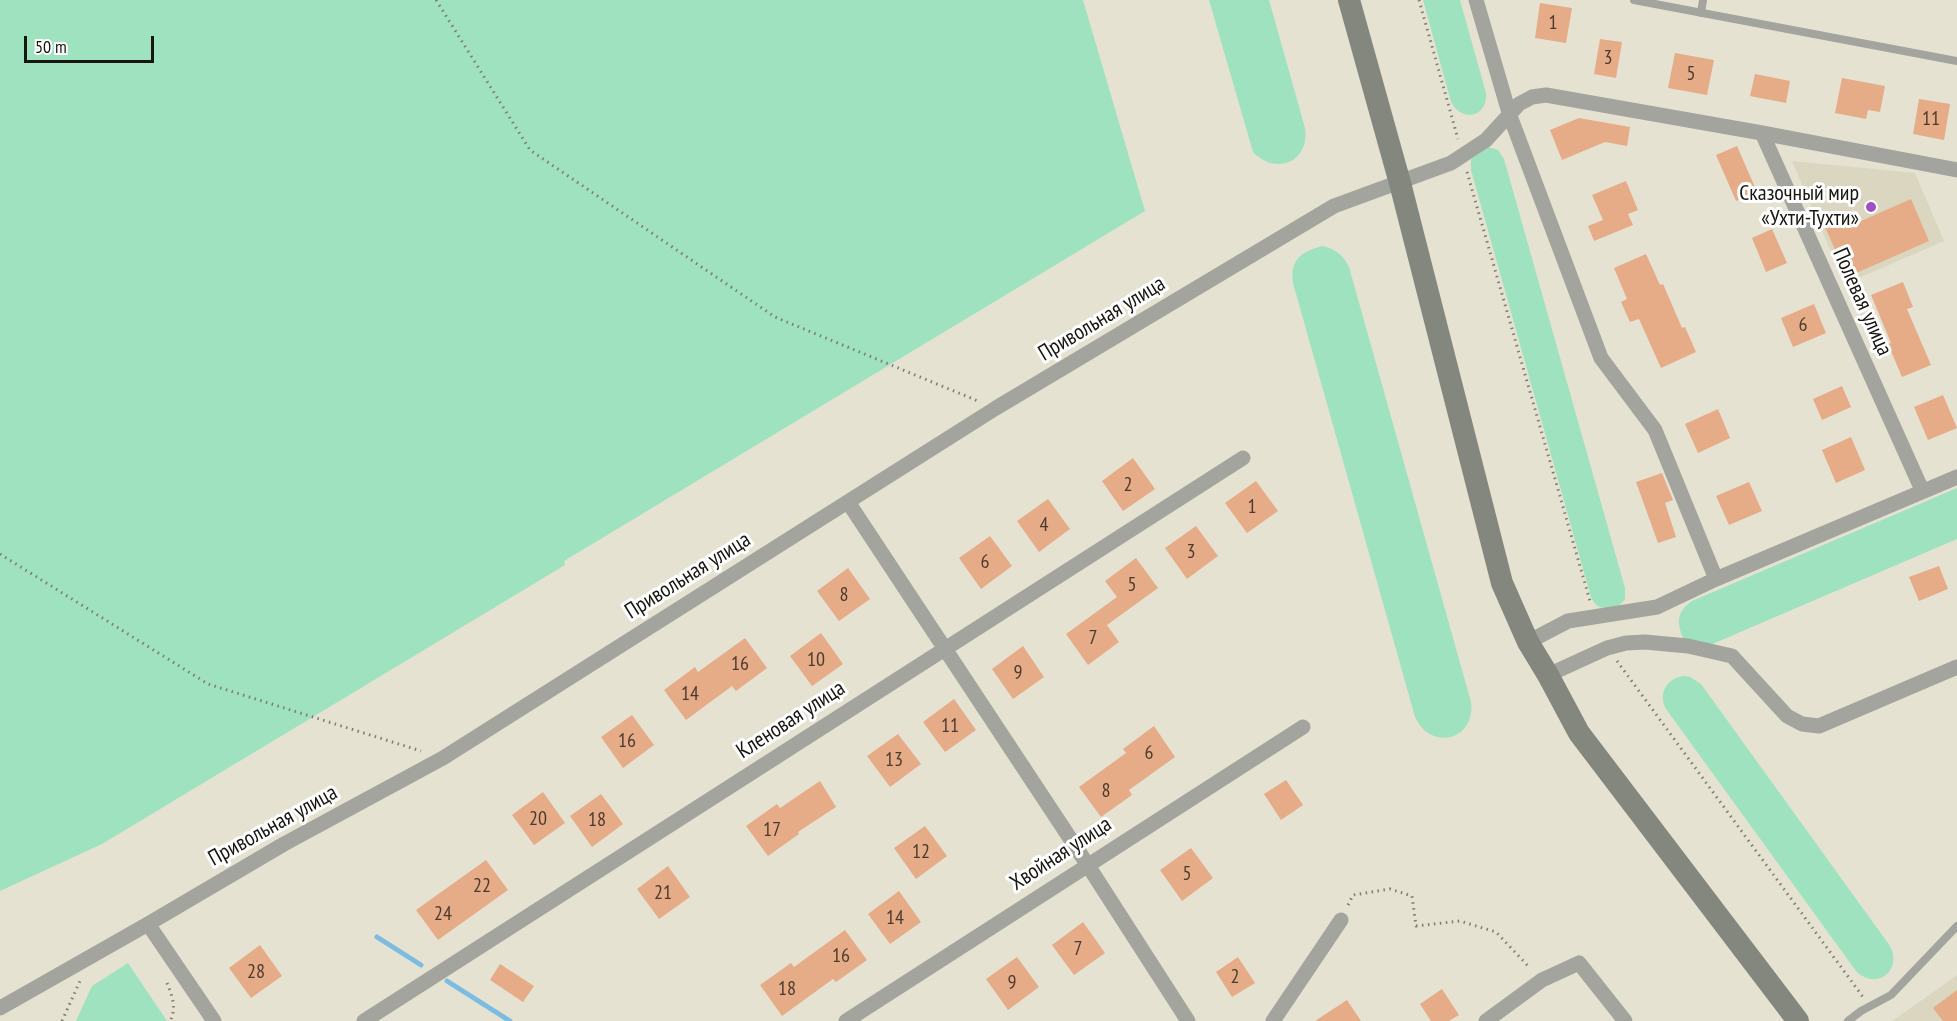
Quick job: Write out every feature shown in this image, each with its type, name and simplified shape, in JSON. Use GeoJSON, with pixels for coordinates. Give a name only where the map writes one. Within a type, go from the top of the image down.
{"type":"FeatureCollection","features":[{"type":"Feature","properties":{"kind":"street"},"geometry":{"type":"LineString","coordinates":[[1349,0],[1400,183],[1502,582],[1528,642],[1579,732],[1798,1021]]}},
{"type":"Feature","properties":{"kind":"street"},"geometry":{"type":"LineString","coordinates":[[1476,0],[1510,116],[1601,358],[1655,430],[1716,579]]}},
{"type":"Feature","properties":{"kind":"street"},"geometry":{"type":"LineString","coordinates":[[1510,116],[1519,104],[1532,97],[1546,95],[1957,170]]}},
{"type":"Feature","properties":{"kind":"street","name":"Привольная улица"},"geometry":{"type":"LineString","coordinates":[[0,1008],[284,844],[443,758],[996,408],[1334,206],[1451,163],[1486,141],[1510,116]]}},
{"type":"Feature","properties":{"kind":"street","name":"Полевая улица"},"geometry":{"type":"LineString","coordinates":[[1762,133],[1922,490]]}},
{"type":"Feature","properties":{"kind":"street","name":"Кленовая улица"},"geometry":{"type":"LineString","coordinates":[[364,1021],[943,648],[1243,458]]}},
{"type":"Feature","properties":{"kind":"street"},"geometry":{"type":"LineString","coordinates":[[1528,642],[1568,621],[1657,606],[1922,490],[1957,477]]}},
{"type":"Feature","properties":{"kind":"street"},"geometry":{"type":"LineString","coordinates":[[848,502],[1188,1021]]}},
{"type":"Feature","properties":{"kind":"street"},"geometry":{"type":"LineString","coordinates":[[1548,675],[1607,648],[1626,643],[1645,642],[1688,646],[1732,656],[1787,716],[1802,724],[1819,726],[1957,667]]}},
{"type":"Feature","properties":{"kind":"street","name":"Хвойная улица"},"geometry":{"type":"LineString","coordinates":[[846,1021],[1303,727]]}},
{"type":"Feature","properties":{"kind":"street"},"geometry":{"type":"LineString","coordinates":[[1273,1021],[1341,920]]}},
{"type":"Feature","properties":{"kind":"street"},"geometry":{"type":"LineString","coordinates":[[148,924],[214,1021]]}},
{"type":"Feature","properties":{"kind":"street"},"geometry":{"type":"LineString","coordinates":[[1486,1021],[1542,980],[1579,963],[1625,1021]]}},
{"type":"Feature","properties":{"kind":"lane"},"geometry":{"type":"LineString","coordinates":[[1634,0],[1957,61]]}},
{"type":"Feature","properties":{"kind":"lane"},"geometry":{"type":"LineString","coordinates":[[1701,13],[1703,0]]}},
{"type":"Feature","properties":{"kind":"lane"},"geometry":{"type":"LineString","coordinates":[[1848,1021],[1869,1006],[1891,995],[1957,926]]}},
{"type":"Feature","properties":{"kind":"path"},"geometry":{"type":"LineString","coordinates":[[436,0],[530,150],[775,317],[996,408]]}},
{"type":"Feature","properties":{"kind":"path"},"geometry":{"type":"LineString","coordinates":[[1419,0],[1594,617]]}},
{"type":"Feature","properties":{"kind":"path"},"geometry":{"type":"LineString","coordinates":[[0,554],[208,684],[443,758]]}},
{"type":"Feature","properties":{"kind":"path"},"geometry":{"type":"LineString","coordinates":[[1607,648],[1869,1006]]}},
{"type":"Feature","properties":{"kind":"path"},"geometry":{"type":"LineString","coordinates":[[1341,920],[1353,895],[1390,889],[1412,896],[1416,926],[1460,921],[1496,932],[1542,980]]}},
{"type":"Feature","properties":{"kind":"path"},"geometry":{"type":"LineString","coordinates":[[62,1021],[92,955]]}},
{"type":"Feature","properties":{"kind":"path"},"geometry":{"type":"LineString","coordinates":[[163,977],[173,1000],[173,1016],[170,1021]]}},
{"type":"Feature","properties":{"kind":"shaded area","name":"Сказочный мир «Ухти-Тухти»"},"geometry":{"type":"Polygon","coordinates":[[[1792,161],[1915,173],[1944,241],[1845,284],[1792,161]]]}},
{"type":"Feature","properties":{"kind":"shaded area"},"geometry":{"type":"Polygon","coordinates":[[[1957,975],[1957,1021],[1892,1021],[1932,993],[1957,975]]]}},
{"type":"Feature","properties":{"kind":"green space"},"geometry":{"type":"Polygon","coordinates":[[[0,0],[1083,0],[1145,211],[564,561],[565,565],[102,844],[0,891],[0,0]]]}},
{"type":"Feature","properties":{"kind":"green space"},"geometry":{"type":"Polygon","coordinates":[[[1209,0],[1269,0],[1305,128],[1302,149],[1290,162],[1272,163],[1253,152],[1209,0]]]}},
{"type":"Feature","properties":{"kind":"green space"},"geometry":{"type":"Polygon","coordinates":[[[1423,0],[1460,0],[1486,93],[1486,101],[1479,112],[1467,115],[1461,113],[1451,102],[1423,0]]]}},
{"type":"Feature","properties":{"kind":"green space"},"geometry":{"type":"Polygon","coordinates":[[[1488,147],[1498,150],[1504,159],[1625,588],[1625,599],[1618,607],[1602,608],[1591,597],[1471,170],[1471,159],[1488,147]]]}},
{"type":"Feature","properties":{"kind":"green space"},"geometry":{"type":"Polygon","coordinates":[[[1322,246],[1338,253],[1349,267],[1471,702],[1471,715],[1467,725],[1460,733],[1451,737],[1441,738],[1431,735],[1422,728],[1415,717],[1293,283],[1293,268],[1298,258],[1322,246]]]}},
{"type":"Feature","properties":{"kind":"green space"},"geometry":{"type":"Polygon","coordinates":[[[1957,488],[1957,539],[1710,645],[1683,638],[1679,618],[1683,609],[1692,601],[1957,488]]]}},
{"type":"Feature","properties":{"kind":"green space"},"geometry":{"type":"Polygon","coordinates":[[[1684,676],[1701,684],[1890,946],[1893,963],[1885,975],[1872,979],[1856,971],[1666,709],[1663,698],[1665,688],[1672,680],[1684,676]]]}},
{"type":"Feature","properties":{"kind":"green space"},"geometry":{"type":"Polygon","coordinates":[[[128,963],[167,1021],[76,1021],[92,986],[128,963]]]}},
{"type":"Feature","properties":{"kind":"building"},"geometry":{"type":"Polygon","coordinates":[[[1540,3],[1572,8],[1566,43],[1535,38],[1540,3]]]}},
{"type":"Feature","properties":{"kind":"building"},"geometry":{"type":"Polygon","coordinates":[[[1600,39],[1622,42],[1616,78],[1594,74],[1600,39]]]}},
{"type":"Feature","properties":{"kind":"building"},"geometry":{"type":"Polygon","coordinates":[[[1675,53],[1714,60],[1707,95],[1668,88],[1675,53]]]}},
{"type":"Feature","properties":{"kind":"building"},"geometry":{"type":"Polygon","coordinates":[[[1755,74],[1790,81],[1786,103],[1750,96],[1755,74]]]}},
{"type":"Feature","properties":{"kind":"building"},"geometry":{"type":"Polygon","coordinates":[[[1842,78],[1885,86],[1880,112],[1868,110],[1866,119],[1835,113],[1842,78]]]}},
{"type":"Feature","properties":{"kind":"building"},"geometry":{"type":"Polygon","coordinates":[[[1919,99],[1950,104],[1944,140],[1913,134],[1919,99]]]}},
{"type":"Feature","properties":{"kind":"building"},"geometry":{"type":"Polygon","coordinates":[[[1579,118],[1630,127],[1627,146],[1605,142],[1562,160],[1550,130],[1579,118]]]}},
{"type":"Feature","properties":{"kind":"building"},"geometry":{"type":"Polygon","coordinates":[[[1737,146],[1757,192],[1736,201],[1716,155],[1737,146]]]}},
{"type":"Feature","properties":{"kind":"building"},"geometry":{"type":"Polygon","coordinates":[[[1626,181],[1638,210],[1628,214],[1633,225],[1594,241],[1588,226],[1603,220],[1592,195],[1626,181]]]}},
{"type":"Feature","properties":{"kind":"building"},"geometry":{"type":"Polygon","coordinates":[[[1911,199],[1929,241],[1847,277],[1822,220],[1837,214],[1843,229],[1911,199]]]}},
{"type":"Feature","properties":{"kind":"building"},"geometry":{"type":"Polygon","coordinates":[[[1772,229],[1787,263],[1766,272],[1752,238],[1772,229]]]}},
{"type":"Feature","properties":{"kind":"building"},"geometry":{"type":"Polygon","coordinates":[[[1646,254],[1696,352],[1661,368],[1639,319],[1630,322],[1621,302],[1627,299],[1614,268],[1646,254]]]}},
{"type":"Feature","properties":{"kind":"building"},"geometry":{"type":"Polygon","coordinates":[[[1903,282],[1913,307],[1907,309],[1931,365],[1902,377],[1871,295],[1903,282]]]}},
{"type":"Feature","properties":{"kind":"building"},"geometry":{"type":"Polygon","coordinates":[[[1814,304],[1826,333],[1793,347],[1781,318],[1814,304]]]}},
{"type":"Feature","properties":{"kind":"building"},"geometry":{"type":"Polygon","coordinates":[[[1842,386],[1851,407],[1822,420],[1813,399],[1842,386]]]}},
{"type":"Feature","properties":{"kind":"building"},"geometry":{"type":"Polygon","coordinates":[[[1943,395],[1957,428],[1928,440],[1914,407],[1943,395]]]}},
{"type":"Feature","properties":{"kind":"building"},"geometry":{"type":"Polygon","coordinates":[[[1718,409],[1730,438],[1698,453],[1685,424],[1718,409]]]}},
{"type":"Feature","properties":{"kind":"building"},"geometry":{"type":"Polygon","coordinates":[[[1851,437],[1865,470],[1836,483],[1822,450],[1851,437]]]}},
{"type":"Feature","properties":{"kind":"building"},"geometry":{"type":"Polygon","coordinates":[[[1133,458],[1155,489],[1123,511],[1102,481],[1133,458]]]}},
{"type":"Feature","properties":{"kind":"building"},"geometry":{"type":"Polygon","coordinates":[[[1662,473],[1673,500],[1665,503],[1676,537],[1658,543],[1636,482],[1662,473]]]}},
{"type":"Feature","properties":{"kind":"building"},"geometry":{"type":"Polygon","coordinates":[[[1256,481],[1278,511],[1247,533],[1225,503],[1256,481]]]}},
{"type":"Feature","properties":{"kind":"building"},"geometry":{"type":"Polygon","coordinates":[[[1749,482],[1762,511],[1729,525],[1716,496],[1749,482]]]}},
{"type":"Feature","properties":{"kind":"building"},"geometry":{"type":"Polygon","coordinates":[[[1048,499],[1070,529],[1039,552],[1017,521],[1048,499]]]}},
{"type":"Feature","properties":{"kind":"building"},"geometry":{"type":"Polygon","coordinates":[[[1196,526],[1218,556],[1187,579],[1165,548],[1196,526]]]}},
{"type":"Feature","properties":{"kind":"building"},"geometry":{"type":"Polygon","coordinates":[[[990,536],[1012,566],[981,589],[959,558],[990,536]]]}},
{"type":"Feature","properties":{"kind":"building"},"geometry":{"type":"Polygon","coordinates":[[[1136,558],[1158,588],[1107,625],[1119,642],[1088,665],[1066,634],[1117,597],[1105,581],[1136,558]]]}},
{"type":"Feature","properties":{"kind":"building"},"geometry":{"type":"Polygon","coordinates":[[[1939,566],[1948,589],[1919,601],[1909,577],[1939,566]]]}},
{"type":"Feature","properties":{"kind":"building"},"geometry":{"type":"Polygon","coordinates":[[[848,568],[870,599],[839,621],[817,591],[848,568]]]}},
{"type":"Feature","properties":{"kind":"building"},"geometry":{"type":"Polygon","coordinates":[[[821,633],[843,664],[812,686],[790,656],[821,633]]]}},
{"type":"Feature","properties":{"kind":"building"},"geometry":{"type":"Polygon","coordinates":[[[745,638],[767,668],[736,691],[732,686],[686,720],[664,690],[695,667],[698,672],[745,638]]]}},
{"type":"Feature","properties":{"kind":"building"},"geometry":{"type":"Polygon","coordinates":[[[1023,646],[1044,677],[1013,699],[992,669],[1023,646]]]}},
{"type":"Feature","properties":{"kind":"building"},"geometry":{"type":"Polygon","coordinates":[[[954,699],[976,730],[945,752],[923,722],[954,699]]]}},
{"type":"Feature","properties":{"kind":"building"},"geometry":{"type":"Polygon","coordinates":[[[632,715],[654,745],[623,768],[601,737],[632,715]]]}},
{"type":"Feature","properties":{"kind":"building"},"geometry":{"type":"Polygon","coordinates":[[[1154,726],[1175,757],[1129,790],[1132,795],[1101,817],[1079,787],[1126,753],[1123,749],[1154,726]]]}},
{"type":"Feature","properties":{"kind":"building"},"geometry":{"type":"Polygon","coordinates":[[[898,734],[921,764],[890,787],[867,756],[898,734]]]}},
{"type":"Feature","properties":{"kind":"building"},"geometry":{"type":"Polygon","coordinates":[[[1286,780],[1303,805],[1281,820],[1264,794],[1286,780]]]}},
{"type":"Feature","properties":{"kind":"building"},"geometry":{"type":"Polygon","coordinates":[[[820,781],[836,807],[798,832],[799,834],[768,856],[746,826],[777,804],[780,808],[820,781]]]}},
{"type":"Feature","properties":{"kind":"building"},"geometry":{"type":"Polygon","coordinates":[[[543,792],[565,823],[534,845],[512,815],[543,792]]]}},
{"type":"Feature","properties":{"kind":"building"},"geometry":{"type":"Polygon","coordinates":[[[601,794],[623,824],[592,847],[570,816],[601,794]]]}},
{"type":"Feature","properties":{"kind":"building"},"geometry":{"type":"Polygon","coordinates":[[[925,826],[947,856],[916,879],[894,848],[925,826]]]}},
{"type":"Feature","properties":{"kind":"building"},"geometry":{"type":"Polygon","coordinates":[[[1191,848],[1213,878],[1182,901],[1160,870],[1191,848]]]}},
{"type":"Feature","properties":{"kind":"building"},"geometry":{"type":"Polygon","coordinates":[[[486,860],[508,890],[438,940],[416,910],[486,860]]]}},
{"type":"Feature","properties":{"kind":"building"},"geometry":{"type":"Polygon","coordinates":[[[668,866],[690,897],[659,919],[637,889],[668,866]]]}},
{"type":"Feature","properties":{"kind":"building"},"geometry":{"type":"Polygon","coordinates":[[[899,891],[921,922],[890,944],[868,914],[899,891]]]}},
{"type":"Feature","properties":{"kind":"building"},"geometry":{"type":"Polygon","coordinates":[[[1083,922],[1105,953],[1074,975],[1052,945],[1083,922]]]}},
{"type":"Feature","properties":{"kind":"building"},"geometry":{"type":"Polygon","coordinates":[[[845,930],[867,960],[836,982],[833,979],[782,1016],[760,985],[791,963],[794,967],[845,930]]]}},
{"type":"Feature","properties":{"kind":"building"},"geometry":{"type":"Polygon","coordinates":[[[260,945],[282,976],[251,998],[229,968],[260,945]]]}},
{"type":"Feature","properties":{"kind":"building"},"geometry":{"type":"Polygon","coordinates":[[[1017,957],[1039,987],[1008,1010],[986,979],[1017,957]]]}},
{"type":"Feature","properties":{"kind":"building"},"geometry":{"type":"Polygon","coordinates":[[[1238,957],[1255,983],[1232,997],[1216,972],[1238,957]]]}},
{"type":"Feature","properties":{"kind":"building"},"geometry":{"type":"Polygon","coordinates":[[[500,964],[534,986],[523,1002],[490,980],[500,964]]]}},
{"type":"Feature","properties":{"kind":"building"},"geometry":{"type":"Polygon","coordinates":[[[1442,989],[1459,1015],[1449,1021],[1431,1021],[1420,1004],[1442,989]]]}},
{"type":"Feature","properties":{"kind":"building"},"geometry":{"type":"Polygon","coordinates":[[[1957,990],[1957,1021],[1943,1021],[1933,1008],[1957,990]]]}},
{"type":"Feature","properties":{"kind":"building"},"geometry":{"type":"Polygon","coordinates":[[[1347,1000],[1361,1021],[1315,1021],[1347,1000]]]}},
{"type":"Feature","properties":{"kind":"waterway"},"geometry":{"type":"LineString","coordinates":[[377,937],[421,965]]}},
{"type":"Feature","properties":{"kind":"waterway"},"geometry":{"type":"LineString","coordinates":[[447,981],[510,1021]]}},
{"type":"Feature","properties":{"kind":"place","name":"Сказочный мир «Ухти-Тухти»"},"geometry":{"type":"Point","coordinates":[1871,207]}}]}
